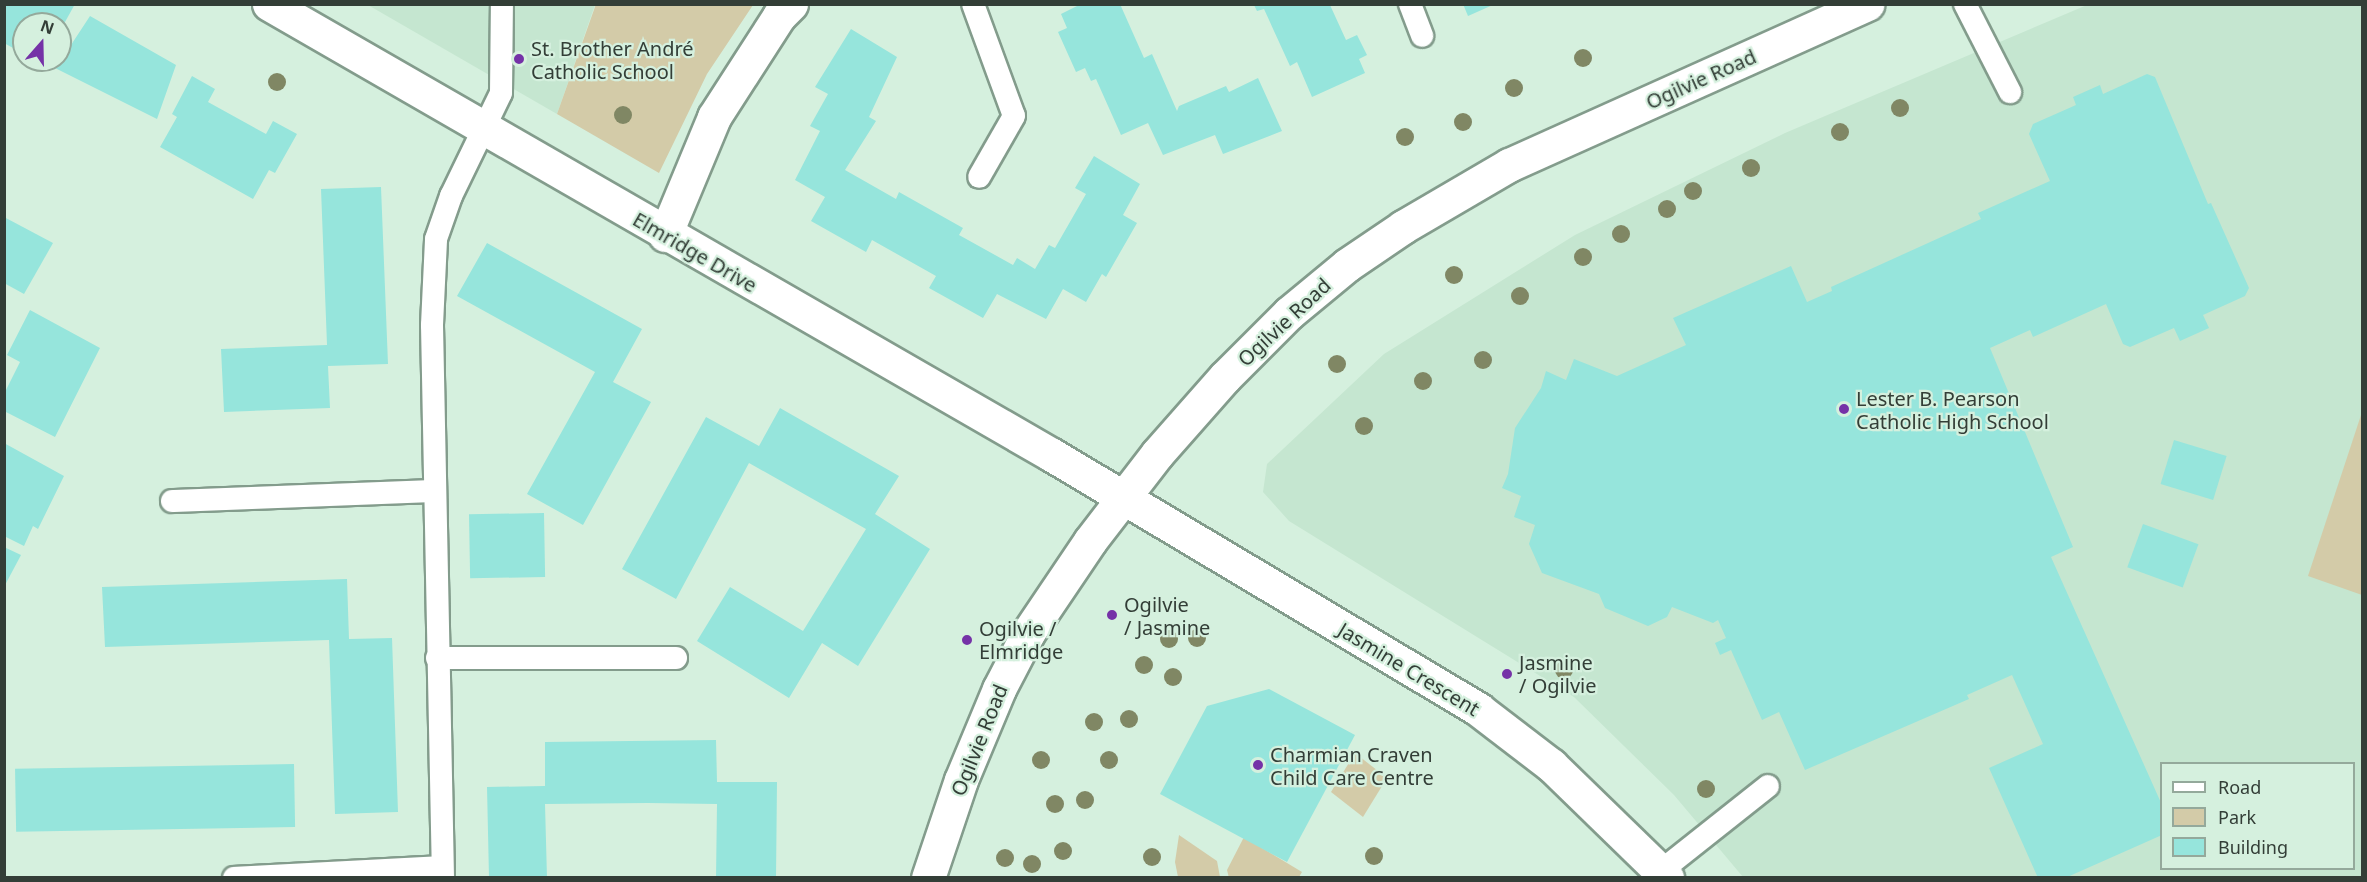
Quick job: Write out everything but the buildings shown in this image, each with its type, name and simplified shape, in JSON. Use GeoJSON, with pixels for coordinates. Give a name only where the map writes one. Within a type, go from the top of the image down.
{"type":"FeatureCollection","features":[{"type":"Feature","properties":{"kind":"street","name":"Elmridge Drive"},"geometry":{"type":"LineString","coordinates":[[269,4],[664,235],[1123,498]]}},
{"type":"Feature","properties":{"kind":"street"},"geometry":{"type":"LineString","coordinates":[[664,235],[714,117],[779,16],[791,4]]}},
{"type":"Feature","properties":{"kind":"street","name":"Ogilvie Road"},"geometry":{"type":"LineString","coordinates":[[928,878],[961,780],[999,689],[1028,633],[1123,498],[1225,377],[1289,313],[1347,265],[1403,227],[1509,165],[1868,4]]}},
{"type":"Feature","properties":{"kind":"street","name":"Jasmine Crescent"},"geometry":{"type":"LineString","coordinates":[[1123,498],[1479,710],[1551,765],[1664,874]]}},
{"type":"Feature","properties":{"kind":"lane"},"geometry":{"type":"LineString","coordinates":[[234,878],[443,872],[432,325],[436,239],[451,196],[486,129],[501,93],[502,4]]}},
{"type":"Feature","properties":{"kind":"lane"},"geometry":{"type":"LineString","coordinates":[[973,4],[1014,116],[979,177]]}},
{"type":"Feature","properties":{"kind":"lane"},"geometry":{"type":"LineString","coordinates":[[1410,4],[1422,36]]}},
{"type":"Feature","properties":{"kind":"lane"},"geometry":{"type":"LineString","coordinates":[[1965,4],[2010,92]]}},
{"type":"Feature","properties":{"kind":"lane"},"geometry":{"type":"LineString","coordinates":[[172,501],[435,491]]}},
{"type":"Feature","properties":{"kind":"lane"},"geometry":{"type":"LineString","coordinates":[[437,658],[676,658]]}},
{"type":"Feature","properties":{"kind":"lane"},"geometry":{"type":"LineString","coordinates":[[1664,874],[1768,786]]}},
{"type":"Feature","properties":{"kind":"shaded area","name":"St. Brother André Catholic School"},"geometry":{"type":"Polygon","coordinates":[[[368,5],[595,5],[557,114],[368,5]]]}},
{"type":"Feature","properties":{"kind":"shaded area","name":"Lester B. Pearson Catholic High School"},"geometry":{"type":"Polygon","coordinates":[[[2087,5],[2362,5],[2362,877],[1743,877],[1674,795],[1574,697],[1289,521],[1263,492],[1267,464],[1384,354],[1575,235],[1785,133],[2087,5]]]}},
{"type":"Feature","properties":{"kind":"green space"},"geometry":{"type":"Polygon","coordinates":[[[596,4],[753,5],[707,74],[659,173],[557,114],[596,4]]]}},
{"type":"Feature","properties":{"kind":"green space"},"geometry":{"type":"Polygon","coordinates":[[[2362,412],[2362,595],[2308,576],[2362,412]]]}},
{"type":"Feature","properties":{"kind":"green space"},"geometry":{"type":"Polygon","coordinates":[[[1355,753],[1387,778],[1363,817],[1331,792],[1355,753]]]}},
{"type":"Feature","properties":{"kind":"green space"},"geometry":{"type":"Polygon","coordinates":[[[1179,835],[1217,861],[1220,877],[1178,877],[1175,862],[1179,835]]]}},
{"type":"Feature","properties":{"kind":"green space"},"geometry":{"type":"Polygon","coordinates":[[[1244,837],[1302,872],[1299,877],[1229,878],[1227,870],[1244,837]]]}},
{"type":"Feature","properties":{"kind":"place","name":"St. Brother André Catholic School"},"geometry":{"type":"Point","coordinates":[519,59]}},
{"type":"Feature","properties":{"kind":"place","name":"Lester B. Pearson Catholic High School"},"geometry":{"type":"Point","coordinates":[1844,409]}},
{"type":"Feature","properties":{"kind":"place","name":"Ogilvie / Jasmine"},"geometry":{"type":"Point","coordinates":[1112,615]}},
{"type":"Feature","properties":{"kind":"place","name":"Ogilvie / Elmridge"},"geometry":{"type":"Point","coordinates":[967,640]}},
{"type":"Feature","properties":{"kind":"place","name":"Jasmine / Ogilvie"},"geometry":{"type":"Point","coordinates":[1507,674]}},
{"type":"Feature","properties":{"kind":"place","name":"Charmian Craven Child Care Centre"},"geometry":{"type":"Point","coordinates":[1258,765]}}]}
